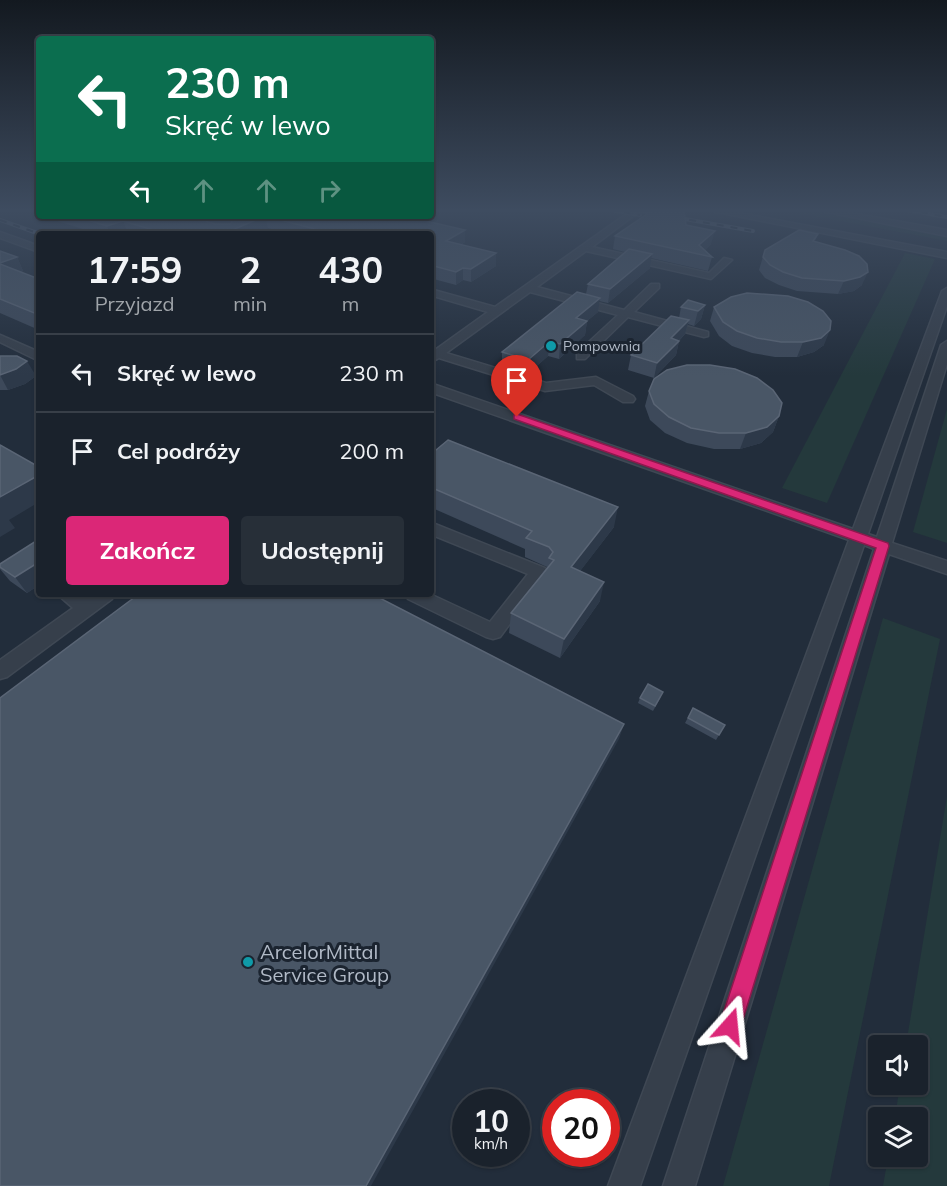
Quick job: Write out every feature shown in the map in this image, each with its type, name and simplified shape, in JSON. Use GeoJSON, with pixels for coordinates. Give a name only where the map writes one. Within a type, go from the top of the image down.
{"type":"FeatureCollection","features":[{"type":"Feature","properties":{"kind":"lane"},"geometry":{"type":"LineString","coordinates":[[434,354],[560,265]]}},
{"type":"Feature","properties":{"kind":"lane"},"geometry":{"type":"LineString","coordinates":[[663,265],[711,276],[722,265]]}},
{"type":"Feature","properties":{"kind":"lane"},"geometry":{"type":"LineString","coordinates":[[580,356],[656,286]]}},
{"type":"Feature","properties":{"kind":"lane"},"geometry":{"type":"LineString","coordinates":[[529,288],[704,334]]}},
{"type":"Feature","properties":{"kind":"lane"},"geometry":{"type":"LineString","coordinates":[[624,1186],[947,291]]}},
{"type":"Feature","properties":{"kind":"lane"},"geometry":{"type":"LineString","coordinates":[[434,293],[497,311]]}},
{"type":"Feature","properties":{"kind":"lane"},"geometry":{"type":"LineString","coordinates":[[0,339],[36,356]]}},
{"type":"Feature","properties":{"kind":"lane"},"geometry":{"type":"LineString","coordinates":[[679,1186],[947,345]]}},
{"type":"Feature","properties":{"kind":"lane"},"geometry":{"type":"LineString","coordinates":[[434,355],[545,387],[596,381],[628,399]]}},
{"type":"Feature","properties":{"kind":"lane"},"geometry":{"type":"LineString","coordinates":[[434,388],[947,568]]}},
{"type":"Feature","properties":{"kind":"lane"},"geometry":{"type":"LineString","coordinates":[[420,597],[493,632],[539,572],[434,529]]}},
{"type":"Feature","properties":{"kind":"lane"},"geometry":{"type":"LineString","coordinates":[[70,597],[86,608]]}},
{"type":"Feature","properties":{"kind":"lane"},"geometry":{"type":"LineString","coordinates":[[0,671],[102,597]]}},
{"type":"Feature","properties":{"kind":"green space"},"geometry":{"type":"Polygon","coordinates":[[[899,265],[932,265],[827,503],[782,488],[899,265]]]}},
{"type":"Feature","properties":{"kind":"green space"},"geometry":{"type":"Polygon","coordinates":[[[947,409],[947,543],[913,532],[947,409]]]}},
{"type":"Feature","properties":{"kind":"green space"},"geometry":{"type":"Polygon","coordinates":[[[883,618],[940,639],[829,1186],[723,1186],[883,618]]]}},
{"type":"Feature","properties":{"kind":"green space"},"geometry":{"type":"Polygon","coordinates":[[[947,796],[947,1186],[883,1186],[886,1167],[928,1167],[928,1107],[897,1107],[898,1095],[928,1095],[928,1035],[908,1035],[947,796]]]}},
{"type":"Feature","properties":{"kind":"building"},"geometry":{"type":"Polygon","coordinates":[[[0,265],[36,278],[36,314],[0,299],[0,265]]]}},
{"type":"Feature","properties":{"kind":"building"},"geometry":{"type":"Polygon","coordinates":[[[434,265],[477,265],[456,272],[434,266],[434,265]]]}},
{"type":"Feature","properties":{"kind":"building"},"geometry":{"type":"Polygon","coordinates":[[[610,265],[638,265],[610,289],[588,284],[610,265]]]}},
{"type":"Feature","properties":{"kind":"building"},"geometry":{"type":"Polygon","coordinates":[[[771,265],[867,265],[868,272],[860,277],[844,281],[802,278],[771,265]]]}},
{"type":"Feature","properties":{"kind":"building"},"geometry":{"type":"Polygon","coordinates":[[[577,292],[600,298],[576,318],[587,321],[560,344],[550,341],[528,360],[502,352],[577,292]]]}},
{"type":"Feature","properties":{"kind":"building"},"geometry":{"type":"Polygon","coordinates":[[[747,293],[788,296],[808,302],[823,311],[831,321],[830,330],[821,338],[803,342],[781,342],[757,338],[737,331],[723,322],[714,307],[731,297],[747,293]]]}},
{"type":"Feature","properties":{"kind":"building"},"geometry":{"type":"Polygon","coordinates":[[[688,300],[705,305],[698,311],[681,307],[688,300]]]}},
{"type":"Feature","properties":{"kind":"building"},"geometry":{"type":"Polygon","coordinates":[[[671,316],[689,320],[671,338],[679,341],[657,363],[631,355],[671,316]]]}},
{"type":"Feature","properties":{"kind":"building"},"geometry":{"type":"Polygon","coordinates":[[[0,356],[17,356],[27,361],[16,369],[0,375],[0,356]]]}},
{"type":"Feature","properties":{"kind":"building"},"geometry":{"type":"Polygon","coordinates":[[[687,365],[710,365],[735,369],[757,378],[773,390],[782,403],[779,416],[767,427],[746,433],[719,433],[691,428],[669,417],[654,404],[649,391],[654,379],[667,370],[687,365]]]}},
{"type":"Feature","properties":{"kind":"building"},"geometry":{"type":"Polygon","coordinates":[[[448,440],[618,507],[571,567],[604,582],[564,639],[511,613],[554,560],[549,558],[553,552],[549,547],[526,538],[532,531],[434,489],[434,452],[448,440]]]}},
{"type":"Feature","properties":{"kind":"building"},"geometry":{"type":"Polygon","coordinates":[[[0,445],[36,465],[36,477],[0,497],[0,445]]]}},
{"type":"Feature","properties":{"kind":"building"},"geometry":{"type":"Polygon","coordinates":[[[36,541],[36,564],[15,577],[0,567],[0,564],[36,541]]]}},
{"type":"Feature","properties":{"kind":"building","name":"ArcelorMittal Service Group"},"geometry":{"type":"Polygon","coordinates":[[[135,597],[378,597],[624,724],[366,1186],[0,1186],[0,698],[135,597]]]}},
{"type":"Feature","properties":{"kind":"building"},"geometry":{"type":"Polygon","coordinates":[[[648,684],[663,692],[655,706],[640,698],[648,684]]]}},
{"type":"Feature","properties":{"kind":"building"},"geometry":{"type":"Polygon","coordinates":[[[693,708],[725,725],[719,735],[688,718],[693,708]]]}},
{"type":"Feature","properties":{"kind":"place","name":"Pompownia"},"geometry":{"type":"Point","coordinates":[551,346]}},
{"type":"Feature","properties":{"kind":"place","name":"ArcelorMittal Service Group"},"geometry":{"type":"Point","coordinates":[248,962]}},
{"type":"Feature","properties":{"kind":"route"},"geometry":{"type":"LineString","coordinates":[[517,417],[883,546],[730,1026]]}}]}
